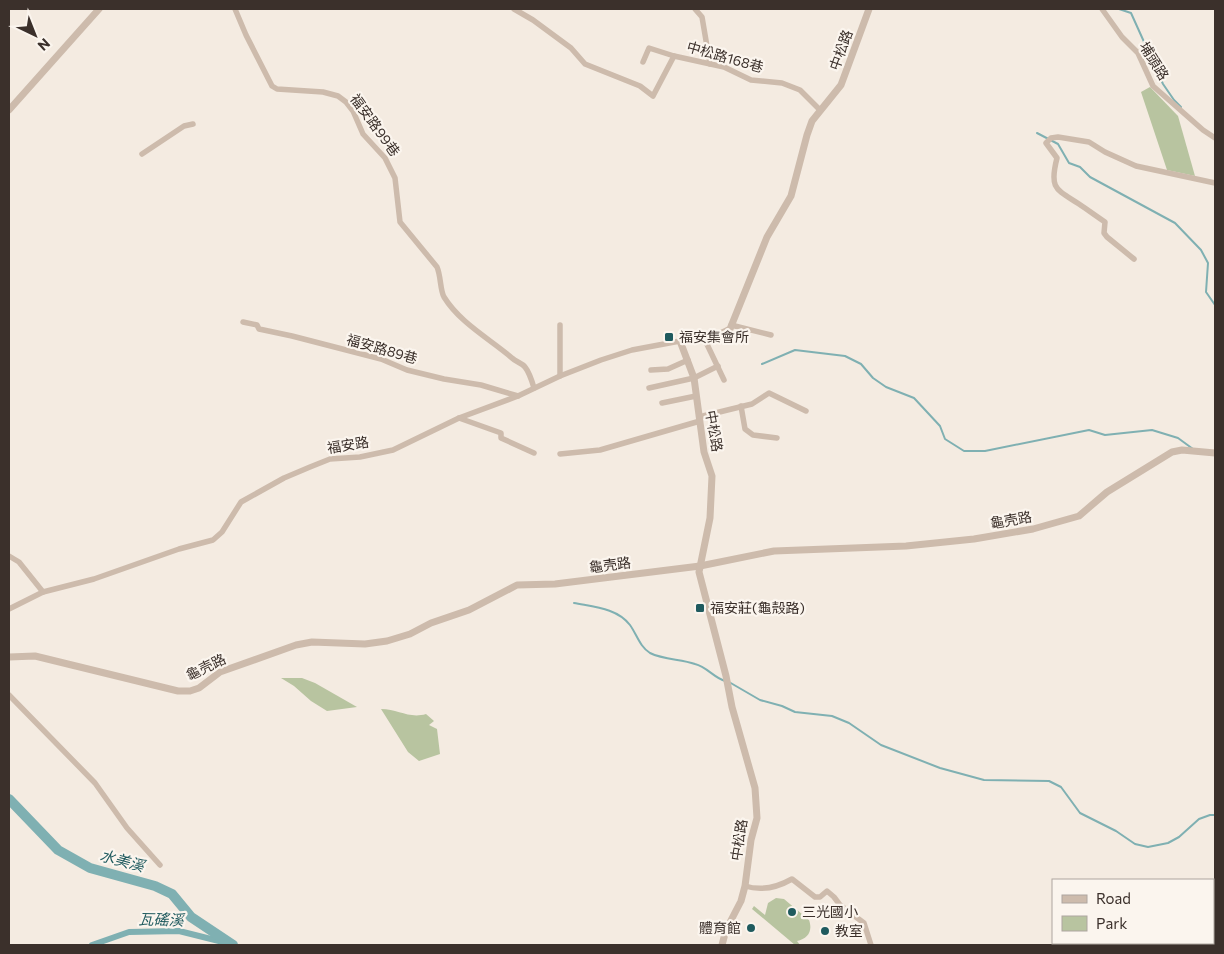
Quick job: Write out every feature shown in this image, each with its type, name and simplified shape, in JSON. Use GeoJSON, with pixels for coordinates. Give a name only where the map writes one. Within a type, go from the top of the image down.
{"type":"FeatureCollection","features":[{"type":"Feature","properties":{"kind":"street"},"geometry":{"type":"LineString","coordinates":[[9,110],[99,9]]}},
{"type":"Feature","properties":{"kind":"street","name":"福安路99巷"},"geometry":{"type":"LineString","coordinates":[[235,9],[272,86],[277,90],[323,92],[338,96],[346,102],[353,111],[363,134],[386,158],[395,178],[400,222],[437,267],[441,276],[443,295],[454,310],[477,331],[501,348],[514,361],[524,366],[534,388]]}},
{"type":"Feature","properties":{"kind":"street","name":"中松路168巷"},"geometry":{"type":"LineString","coordinates":[[514,9],[533,20],[571,48],[585,64],[640,86],[653,96],[674,56],[724,67],[751,80],[782,83],[800,90],[820,110]]}},
{"type":"Feature","properties":{"kind":"street"},"geometry":{"type":"LineString","coordinates":[[695,9],[702,17],[710,64]]}},
{"type":"Feature","properties":{"kind":"street","name":"中松路"},"geometry":{"type":"LineString","coordinates":[[731,325],[766,237],[790,196],[812,121],[841,85],[869,9]]}},
{"type":"Feature","properties":{"kind":"street","name":"埔頭路"},"geometry":{"type":"LineString","coordinates":[[1102,9],[1122,37],[1138,53],[1153,86],[1178,110],[1215,139]]}},
{"type":"Feature","properties":{"kind":"street"},"geometry":{"type":"LineString","coordinates":[[642,62],[649,48],[674,56]]}},
{"type":"Feature","properties":{"kind":"street"},"geometry":{"type":"LineString","coordinates":[[142,154],[184,126],[194,124]]}},
{"type":"Feature","properties":{"kind":"street"},"geometry":{"type":"LineString","coordinates":[[1134,258],[1107,237],[1104,233],[1105,222],[1059,192],[1054,177],[1057,158],[1046,143],[1051,138],[1088,142],[1136,166],[1215,183]]}},
{"type":"Feature","properties":{"kind":"street","name":"福安路89巷"},"geometry":{"type":"LineString","coordinates":[[243,322],[257,325],[259,329],[381,359],[407,370],[444,380],[481,385],[518,396]]}},
{"type":"Feature","properties":{"kind":"street"},"geometry":{"type":"LineString","coordinates":[[560,325],[560,376]]}},
{"type":"Feature","properties":{"kind":"street"},"geometry":{"type":"LineString","coordinates":[[680,341],[704,338],[725,332],[730,329],[731,325],[771,335]]}},
{"type":"Feature","properties":{"kind":"street"},"geometry":{"type":"LineString","coordinates":[[704,338],[724,380]]}},
{"type":"Feature","properties":{"kind":"street","name":"福安路"},"geometry":{"type":"LineString","coordinates":[[9,609],[43,592],[102,577],[179,549],[213,540],[222,532],[241,502],[284,478],[330,459],[360,457],[393,450],[459,418],[518,396],[560,376],[632,350],[680,341]]}},
{"type":"Feature","properties":{"kind":"street","name":"中松路"},"geometry":{"type":"LineString","coordinates":[[680,341],[694,378],[704,452],[712,476],[710,518],[699,572],[726,676],[732,707],[755,788],[756,818],[745,886],[741,901],[726,930],[722,945]]}},
{"type":"Feature","properties":{"kind":"street"},"geometry":{"type":"LineString","coordinates":[[651,370],[668,369],[688,360]]}},
{"type":"Feature","properties":{"kind":"street"},"geometry":{"type":"LineString","coordinates":[[649,388],[694,378],[718,366]]}},
{"type":"Feature","properties":{"kind":"street"},"geometry":{"type":"LineString","coordinates":[[560,454],[600,450],[752,404],[769,393],[806,411]]}},
{"type":"Feature","properties":{"kind":"street"},"geometry":{"type":"LineString","coordinates":[[662,403],[696,396]]}},
{"type":"Feature","properties":{"kind":"street"},"geometry":{"type":"LineString","coordinates":[[741,406],[745,429],[753,435],[777,438]]}},
{"type":"Feature","properties":{"kind":"street"},"geometry":{"type":"LineString","coordinates":[[459,418],[500,434],[502,438],[534,454]]}},
{"type":"Feature","properties":{"kind":"street","name":"龜壳路"},"geometry":{"type":"LineString","coordinates":[[9,658],[35,656],[178,691],[190,691],[199,688],[220,672],[296,646],[312,642],[365,644],[387,641],[410,634],[431,623],[469,610],[517,585],[555,584],[700,566],[774,552],[906,546],[974,539],[1033,529],[1080,516],[1107,492],[1172,452],[1182,450],[1215,453]]}},
{"type":"Feature","properties":{"kind":"street"},"geometry":{"type":"LineString","coordinates":[[9,556],[19,562],[43,592]]}},
{"type":"Feature","properties":{"kind":"street"},"geometry":{"type":"LineString","coordinates":[[9,695],[95,784],[128,828],[160,865]]}},
{"type":"Feature","properties":{"kind":"street"},"geometry":{"type":"LineString","coordinates":[[745,886],[751,888],[771,888],[792,879],[816,897],[820,897],[827,892],[840,905],[864,923],[870,945]]}},
{"type":"Feature","properties":{"kind":"green space"},"geometry":{"type":"Polygon","coordinates":[[[1150,87],[1178,116],[1195,176],[1167,170],[1141,92],[1150,87]]]}},
{"type":"Feature","properties":{"kind":"green space"},"geometry":{"type":"Polygon","coordinates":[[[281,678],[302,678],[315,683],[357,707],[327,711],[281,678]]]}},
{"type":"Feature","properties":{"kind":"green space"},"geometry":{"type":"Polygon","coordinates":[[[381,709],[393,710],[409,715],[426,714],[434,721],[429,725],[437,729],[440,754],[419,761],[408,752],[381,709]]]}},
{"type":"Feature","properties":{"kind":"green space"},"geometry":{"type":"Polygon","coordinates":[[[776,898],[784,899],[809,920],[809,934],[797,941],[800,945],[795,945],[752,909],[754,906],[765,915],[768,903],[776,898]]]}},
{"type":"Feature","properties":{"kind":"waterway"},"geometry":{"type":"LineString","coordinates":[[1119,9],[1131,13],[1163,84],[1181,107]]}},
{"type":"Feature","properties":{"kind":"waterway"},"geometry":{"type":"LineString","coordinates":[[1037,133],[1058,144],[1069,163],[1080,167],[1090,177],[1175,223],[1201,250],[1208,263],[1206,292],[1215,305]]}},
{"type":"Feature","properties":{"kind":"waterway"},"geometry":{"type":"LineString","coordinates":[[762,364],[795,350],[845,356],[861,364],[873,378],[886,387],[914,398],[940,426],[945,439],[964,451],[985,451],[1089,430],[1105,435],[1152,430],[1178,438],[1193,449]]}},
{"type":"Feature","properties":{"kind":"waterway"},"geometry":{"type":"LineString","coordinates":[[574,603],[605,609],[619,615],[630,625],[641,644],[650,653],[699,665],[725,681]]}},
{"type":"Feature","properties":{"kind":"waterway"},"geometry":{"type":"LineString","coordinates":[[729,682],[760,700],[795,712],[832,716],[849,723],[881,745],[940,768],[984,780],[1049,781],[1061,787],[1080,813],[1116,831],[1135,844],[1148,847],[1168,843],[1179,837],[1199,819],[1215,815]]}},
{"type":"Feature","properties":{"kind":"waterway","name":"水美溪"},"geometry":{"type":"LineString","coordinates":[[9,799],[58,850],[90,868],[155,886],[172,894],[191,917],[233,945]]}},
{"type":"Feature","properties":{"kind":"waterway","name":"瓦磘溪"},"geometry":{"type":"LineString","coordinates":[[92,945],[129,932],[179,931],[231,944]]}},
{"type":"Feature","properties":{"kind":"place","name":"福安集會所"},"geometry":{"type":"Point","coordinates":[669,337]}},
{"type":"Feature","properties":{"kind":"place","name":"福安莊(龜殼路)"},"geometry":{"type":"Point","coordinates":[700,608]}},
{"type":"Feature","properties":{"kind":"place","name":"三光國小"},"geometry":{"type":"Point","coordinates":[792,912]}},
{"type":"Feature","properties":{"kind":"place","name":"體育館"},"geometry":{"type":"Point","coordinates":[751,928]}},
{"type":"Feature","properties":{"kind":"place","name":"教室"},"geometry":{"type":"Point","coordinates":[825,931]}}]}
